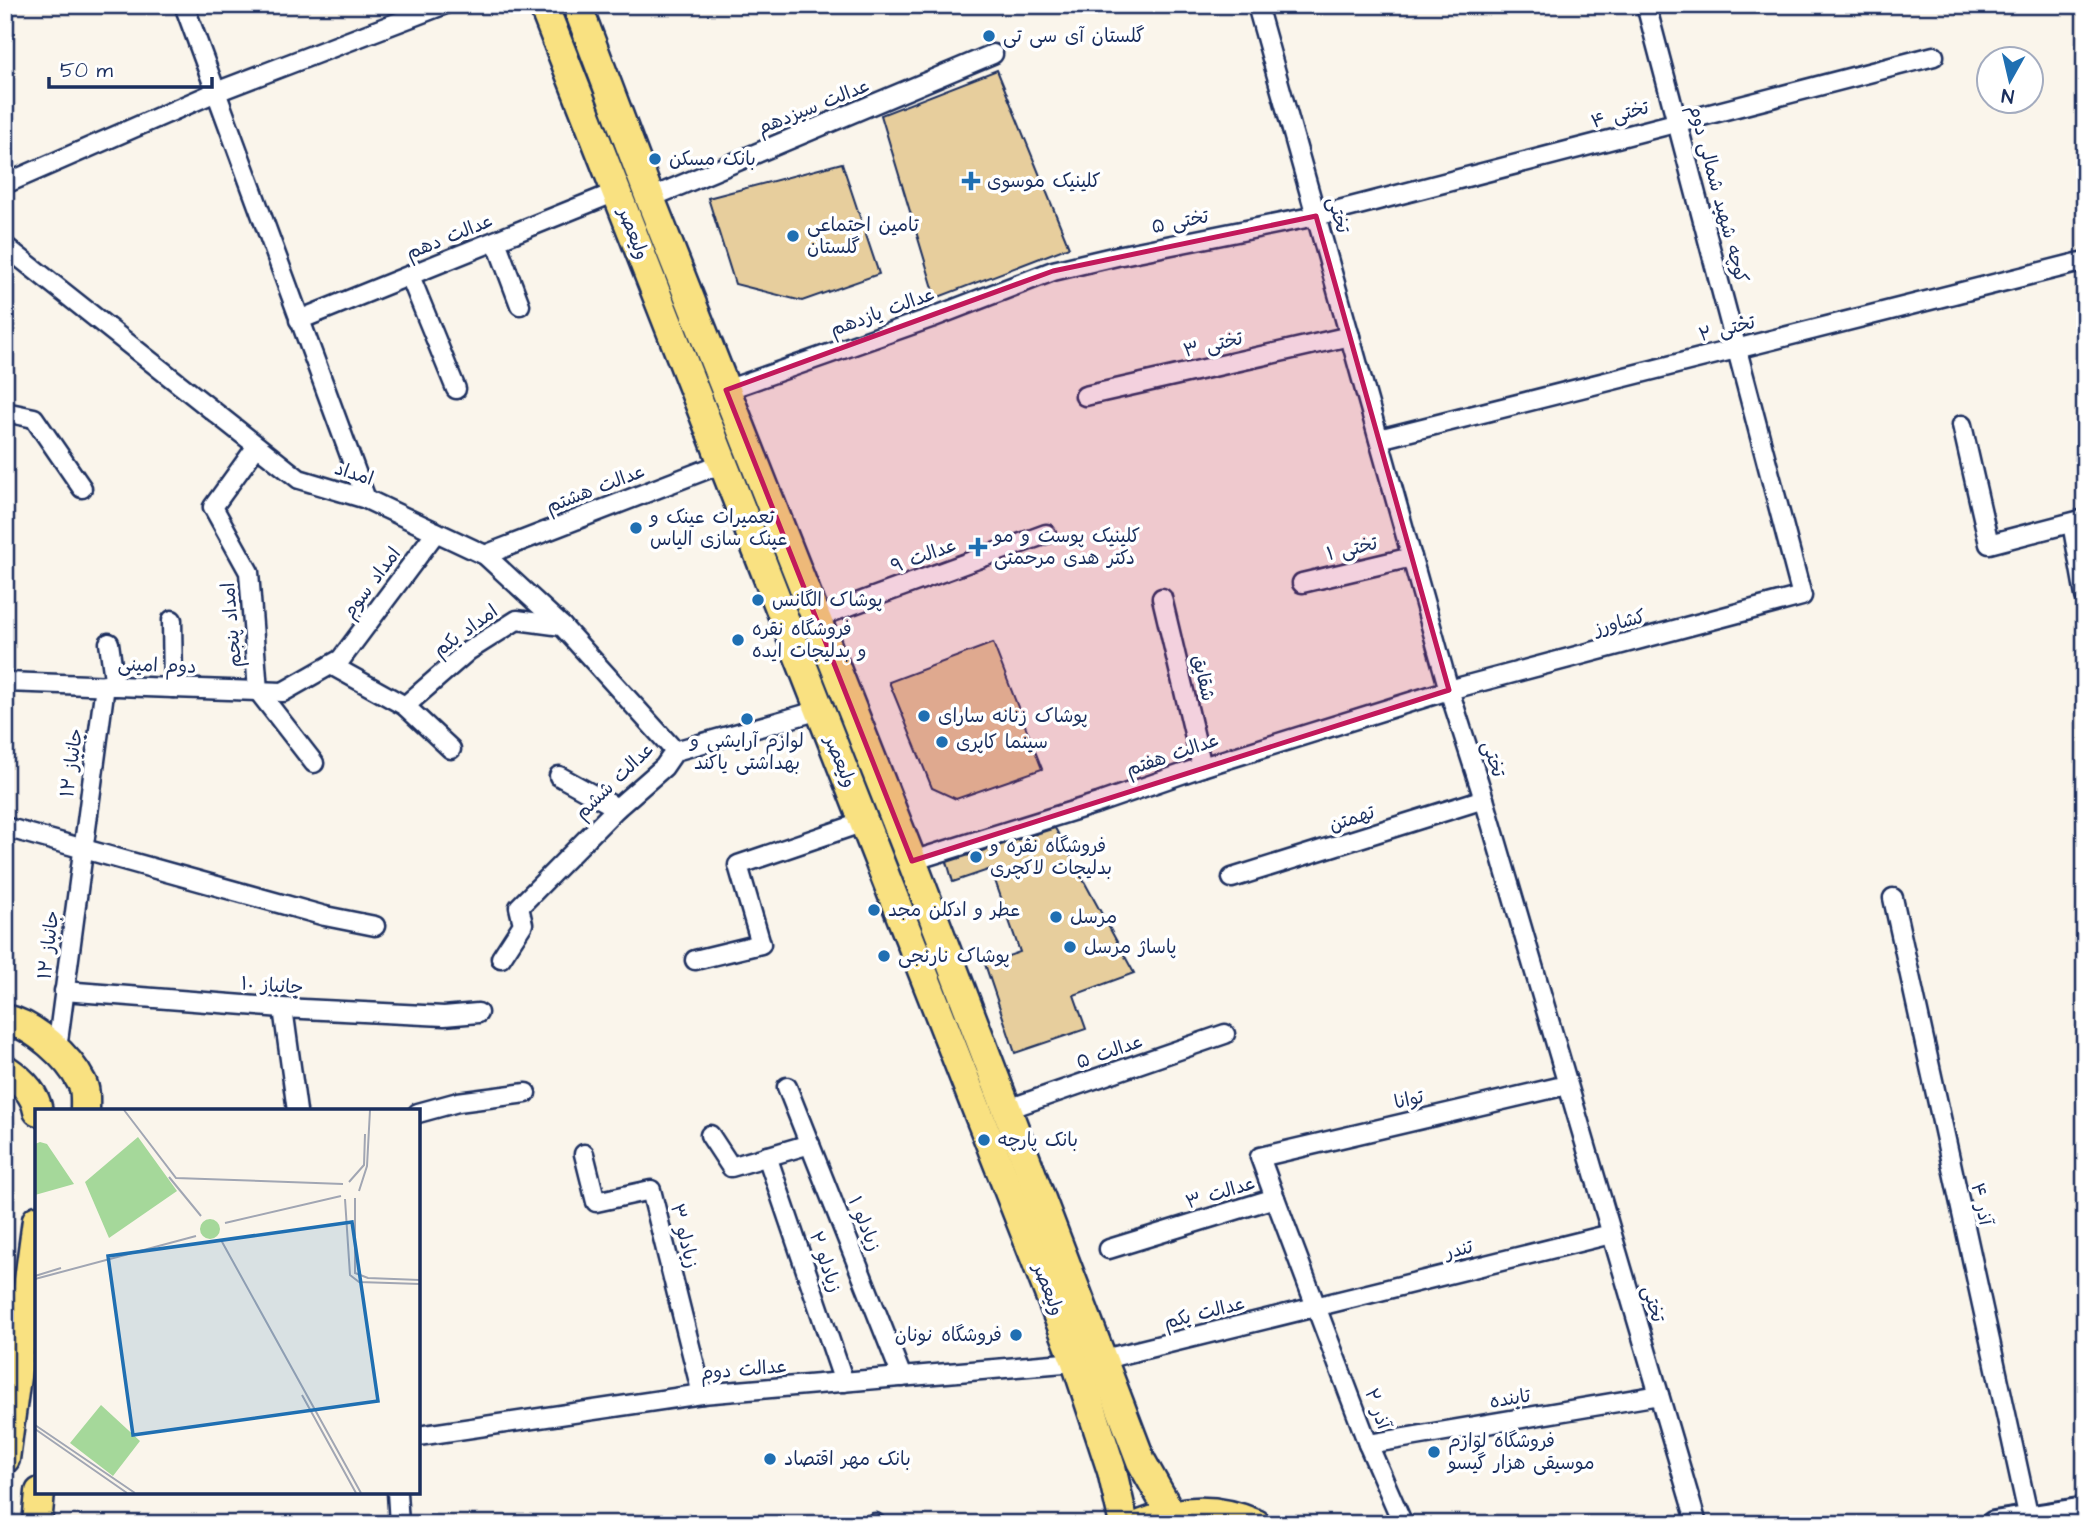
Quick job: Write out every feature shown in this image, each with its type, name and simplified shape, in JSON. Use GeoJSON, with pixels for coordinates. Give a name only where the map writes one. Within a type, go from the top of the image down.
{"type":"FeatureCollection","features":[{"type":"Feature","properties":{"kind":"main road","name":"ولیعصر"},"geometry":{"type":"LineString","coordinates":[[543,5],[1076,1362],[1112,1472],[1124,1524]]}},
{"type":"Feature","properties":{"kind":"main road","name":"ولیعصر"},"geometry":{"type":"LineString","coordinates":[[577,5],[650,198],[912,861],[1141,1461],[1171,1514]]}},
{"type":"Feature","properties":{"kind":"main road"},"geometry":{"type":"LineString","coordinates":[[5,1019],[17,1021],[57,1049],[83,1084],[85,1109]]}},
{"type":"Feature","properties":{"kind":"main road"},"geometry":{"type":"LineString","coordinates":[[5,1069],[20,1079],[36,1101],[38,1109]]}},
{"type":"Feature","properties":{"kind":"main road"},"geometry":{"type":"LineString","coordinates":[[5,1459],[35,1235]]}},
{"type":"Feature","properties":{"kind":"main road"},"geometry":{"type":"LineString","coordinates":[[37,1524],[40,1494]]}},
{"type":"Feature","properties":{"kind":"main road"},"geometry":{"type":"LineString","coordinates":[[1994,1524],[2085,1510]]}},
{"type":"Feature","properties":{"kind":"main road"},"geometry":{"type":"LineString","coordinates":[[1143,1524],[1171,1514],[1192,1511],[1214,1511],[1256,1524]]}},
{"type":"Feature","properties":{"kind":"street"},"geometry":{"type":"LineString","coordinates":[[184,5],[366,499]]}},
{"type":"Feature","properties":{"kind":"street"},"geometry":{"type":"LineString","coordinates":[[5,184],[216,92],[443,5]]}},
{"type":"Feature","properties":{"kind":"street","name":"تختی"},"geometry":{"type":"LineString","coordinates":[[1257,5],[1449,690],[1484,799],[1697,1524]]}},
{"type":"Feature","properties":{"kind":"street","name":"کوچه شهید شمالی دوم"},"geometry":{"type":"LineString","coordinates":[[1646,5],[1802,596]]}},
{"type":"Feature","properties":{"kind":"street","name":"عدالت سیزدهم"},"geometry":{"type":"LineString","coordinates":[[650,198],[993,54]]}},
{"type":"Feature","properties":{"kind":"street","name":"تختی ۴"},"geometry":{"type":"LineString","coordinates":[[1316,216],[1934,56]]}},
{"type":"Feature","properties":{"kind":"street","name":"عدالت دهم"},"geometry":{"type":"LineString","coordinates":[[299,320],[616,192]]}},
{"type":"Feature","properties":{"kind":"street","name":"۵ تختی"},"geometry":{"type":"LineString","coordinates":[[1053,271],[1316,216]]}},
{"type":"Feature","properties":{"kind":"street"},"geometry":{"type":"LineString","coordinates":[[496,241],[520,305]]}},
{"type":"Feature","properties":{"kind":"street","name":"امداد"},"geometry":{"type":"LineString","coordinates":[[5,246],[299,479],[366,499],[485,555],[562,626],[676,751]]}},
{"type":"Feature","properties":{"kind":"street","name":"تختی ۲"},"geometry":{"type":"LineString","coordinates":[[1379,439],[2085,261]]}},
{"type":"Feature","properties":{"kind":"street","name":"عدالت یازدهم"},"geometry":{"type":"LineString","coordinates":[[726,390],[931,318],[1053,271]]}},
{"type":"Feature","properties":{"kind":"street"},"geometry":{"type":"LineString","coordinates":[[410,275],[456,389]]}},
{"type":"Feature","properties":{"kind":"street","name":"تختی ۳"},"geometry":{"type":"LineString","coordinates":[[1085,396],[1350,336]]}},
{"type":"Feature","properties":{"kind":"street"},"geometry":{"type":"LineString","coordinates":[[5,412],[34,418],[82,488]]}},
{"type":"Feature","properties":{"kind":"street"},"geometry":{"type":"LineString","coordinates":[[1962,425],[1989,544],[2078,521],[2085,596]]}},
{"type":"Feature","properties":{"kind":"street","name":"امداد پنجم"},"geometry":{"type":"LineString","coordinates":[[257,446],[213,507],[249,572],[258,691],[314,762]]}},
{"type":"Feature","properties":{"kind":"street","name":"عدالت هشتم"},"geometry":{"type":"LineString","coordinates":[[485,555],[723,463]]}},
{"type":"Feature","properties":{"kind":"street","name":"امداد سوم"},"geometry":{"type":"LineString","coordinates":[[336,662],[436,532]]}},
{"type":"Feature","properties":{"kind":"street","name":"عدالت ۹"},"geometry":{"type":"LineString","coordinates":[[816,618],[1045,534]]}},
{"type":"Feature","properties":{"kind":"street","name":"۱ تختی"},"geometry":{"type":"LineString","coordinates":[[1303,583],[1412,557]]}},
{"type":"Feature","properties":{"kind":"street","name":"کشاورز"},"geometry":{"type":"LineString","coordinates":[[1449,690],[1802,596]]}},
{"type":"Feature","properties":{"kind":"street","name":"شقایق"},"geometry":{"type":"LineString","coordinates":[[1162,598],[1202,767]]}},
{"type":"Feature","properties":{"kind":"street"},"geometry":{"type":"LineString","coordinates":[[172,620],[173,688]]}},
{"type":"Feature","properties":{"kind":"street","name":"امداد یکم"},"geometry":{"type":"LineString","coordinates":[[405,706],[468,651],[517,620],[562,626]]}},
{"type":"Feature","properties":{"kind":"street","name":"جانباز ۱۲"},"geometry":{"type":"LineString","coordinates":[[82,847],[110,685],[108,643]]}},
{"type":"Feature","properties":{"kind":"street"},"geometry":{"type":"LineString","coordinates":[[336,662],[405,706],[451,749]]}},
{"type":"Feature","properties":{"kind":"street","name":"دوم امینی"},"geometry":{"type":"LineString","coordinates":[[5,682],[283,692],[336,662]]}},
{"type":"Feature","properties":{"kind":"street","name":"عدالت هفتم"},"geometry":{"type":"LineString","coordinates":[[912,861],[1449,690]]}},
{"type":"Feature","properties":{"kind":"street","name":"عدالت ششم"},"geometry":{"type":"LineString","coordinates":[[501,957],[523,924],[519,907],[617,808],[664,767],[676,751],[820,710]]}},
{"type":"Feature","properties":{"kind":"street"},"geometry":{"type":"LineString","coordinates":[[559,776],[617,808]]}},
{"type":"Feature","properties":{"kind":"street","name":"تهمتن"},"geometry":{"type":"LineString","coordinates":[[1232,878],[1484,799]]}},
{"type":"Feature","properties":{"kind":"street"},"geometry":{"type":"LineString","coordinates":[[695,960],[761,944],[737,865],[864,822]]}},
{"type":"Feature","properties":{"kind":"street"},"geometry":{"type":"LineString","coordinates":[[5,827],[326,916],[374,926]]}},
{"type":"Feature","properties":{"kind":"street","name":"۱۲ جانباز"},"geometry":{"type":"LineString","coordinates":[[57,1049],[82,847]]}},
{"type":"Feature","properties":{"kind":"street","name":"آذر ۴"},"geometry":{"type":"LineString","coordinates":[[1893,898],[2029,1519]]}},
{"type":"Feature","properties":{"kind":"street","name":"۱۰ جانباز"},"geometry":{"type":"LineString","coordinates":[[64,991],[283,1008],[444,1016],[478,1013]]}},
{"type":"Feature","properties":{"kind":"street"},"geometry":{"type":"LineString","coordinates":[[283,1008],[298,1109]]}},
{"type":"Feature","properties":{"kind":"street","name":"عدالت ۵"},"geometry":{"type":"LineString","coordinates":[[1007,1109],[1225,1034]]}},
{"type":"Feature","properties":{"kind":"street","name":"توانا"},"geometry":{"type":"LineString","coordinates":[[1275,1198],[1260,1157],[1567,1085]]}},
{"type":"Feature","properties":{"kind":"street","name":"زیادلو ۱"},"geometry":{"type":"LineString","coordinates":[[787,1087],[902,1377]]}},
{"type":"Feature","properties":{"kind":"street"},"geometry":{"type":"LineString","coordinates":[[420,1112],[458,1102],[526,1093]]}},
{"type":"Feature","properties":{"kind":"street"},"geometry":{"type":"LineString","coordinates":[[710,1135],[731,1167],[810,1144]]}},
{"type":"Feature","properties":{"kind":"street","name":"زیادلو ۳"},"geometry":{"type":"LineString","coordinates":[[584,1154],[596,1202],[651,1190],[702,1394]]}},
{"type":"Feature","properties":{"kind":"street","name":"زیادلو ۲"},"geometry":{"type":"LineString","coordinates":[[767,1156],[844,1382]]}},
{"type":"Feature","properties":{"kind":"street","name":"عدالت ۳"},"geometry":{"type":"LineString","coordinates":[[1109,1249],[1275,1198],[1317,1307]]}},
{"type":"Feature","properties":{"kind":"street","name":"تندر"},"geometry":{"type":"LineString","coordinates":[[1317,1307],[1611,1234]]}},
{"type":"Feature","properties":{"kind":"street","name":"عدالت یکم"},"geometry":{"type":"LineString","coordinates":[[1104,1359],[1317,1307]]}},
{"type":"Feature","properties":{"kind":"street","name":"۲ آذر"},"geometry":{"type":"LineString","coordinates":[[1317,1307],[1367,1444],[1403,1524]]}},
{"type":"Feature","properties":{"kind":"street","name":"عدالت دوم"},"geometry":{"type":"LineString","coordinates":[[420,1436],[702,1394],[1076,1362]]}},
{"type":"Feature","properties":{"kind":"street","name":"تابنده"},"geometry":{"type":"LineString","coordinates":[[1367,1444],[1659,1395]]}},
{"type":"Feature","properties":{"kind":"street"},"geometry":{"type":"LineString","coordinates":[[397,1494],[399,1524]]}},
{"type":"Feature","properties":{"kind":"highlighted area"},"geometry":{"type":"Polygon","coordinates":[[[1316,216],[1449,690],[912,861],[726,390],[1053,271],[1316,216]]]}},
{"type":"Feature","properties":{"kind":"building","name":"کلینیک موسوی"},"geometry":{"type":"Polygon","coordinates":[[[997,70],[1069,247],[936,298],[881,115],[997,70]]]}},
{"type":"Feature","properties":{"kind":"building","name":"تامین اجتماعی گلستان"},"geometry":{"type":"Polygon","coordinates":[[[842,163],[879,274],[802,301],[735,284],[708,198],[842,163]]]}},
{"type":"Feature","properties":{"kind":"building"},"geometry":{"type":"Polygon","coordinates":[[[993,643],[1042,769],[956,799],[932,788],[889,682],[993,643]]]}},
{"type":"Feature","properties":{"kind":"building","name":"مرسل"},"geometry":{"type":"Polygon","coordinates":[[[1055,828],[1134,973],[1074,995],[1086,1029],[1015,1053],[985,964],[1020,952],[991,869],[953,882],[947,862],[1055,828]]]}},
{"type":"Feature","properties":{"kind":"place","name":"گلستان آی سی تی"},"geometry":{"type":"Point","coordinates":[989,36]}},
{"type":"Feature","properties":{"kind":"place","name":"بانک مسکن"},"geometry":{"type":"Point","coordinates":[655,159]}},
{"type":"Feature","properties":{"kind":"place","name":"کلینیک موسوی"},"geometry":{"type":"Point","coordinates":[971,181]}},
{"type":"Feature","properties":{"kind":"place","name":"تامین اجتماعی گلستان"},"geometry":{"type":"Point","coordinates":[793,236]}},
{"type":"Feature","properties":{"kind":"place","name":"تعمیرات عینک و عینک سازی الیاس"},"geometry":{"type":"Point","coordinates":[636,528]}},
{"type":"Feature","properties":{"kind":"place","name":"کلینیک پوست و مو دکتر هدی مرحمتی"},"geometry":{"type":"Point","coordinates":[978,547]}},
{"type":"Feature","properties":{"kind":"place","name":"پوشاک الگانس"},"geometry":{"type":"Point","coordinates":[758,600]}},
{"type":"Feature","properties":{"kind":"place","name":"فروشگاه نقره و بدلیجات ایده"},"geometry":{"type":"Point","coordinates":[738,640]}},
{"type":"Feature","properties":{"kind":"place","name":"پوشاک زنانه سارای"},"geometry":{"type":"Point","coordinates":[924,716]}},
{"type":"Feature","properties":{"kind":"place","name":"لوازم آرایشی و بهداشتی یاکند"},"geometry":{"type":"Point","coordinates":[747,719]}},
{"type":"Feature","properties":{"kind":"place","name":"سینما کاپری"},"geometry":{"type":"Point","coordinates":[942,742]}},
{"type":"Feature","properties":{"kind":"place","name":"فروشگاه نقره و بدلیجات لاکچری"},"geometry":{"type":"Point","coordinates":[976,857]}},
{"type":"Feature","properties":{"kind":"place","name":"عطر و ادکلن مجد"},"geometry":{"type":"Point","coordinates":[874,910]}},
{"type":"Feature","properties":{"kind":"place","name":"مرسل"},"geometry":{"type":"Point","coordinates":[1056,917]}},
{"type":"Feature","properties":{"kind":"place","name":"پاساژ مرسل"},"geometry":{"type":"Point","coordinates":[1070,947]}},
{"type":"Feature","properties":{"kind":"place","name":"پوشاک نارنجی"},"geometry":{"type":"Point","coordinates":[884,956]}},
{"type":"Feature","properties":{"kind":"place","name":"بانک پارچه"},"geometry":{"type":"Point","coordinates":[984,1140]}},
{"type":"Feature","properties":{"kind":"place","name":"فروشگاه نونان"},"geometry":{"type":"Point","coordinates":[1016,1335]}},
{"type":"Feature","properties":{"kind":"place","name":"فروشگاه لوازم موسیقی هزار گیسو"},"geometry":{"type":"Point","coordinates":[1434,1452]}},
{"type":"Feature","properties":{"kind":"place","name":"بانک مهر اقتصاد"},"geometry":{"type":"Point","coordinates":[770,1459]}}]}
